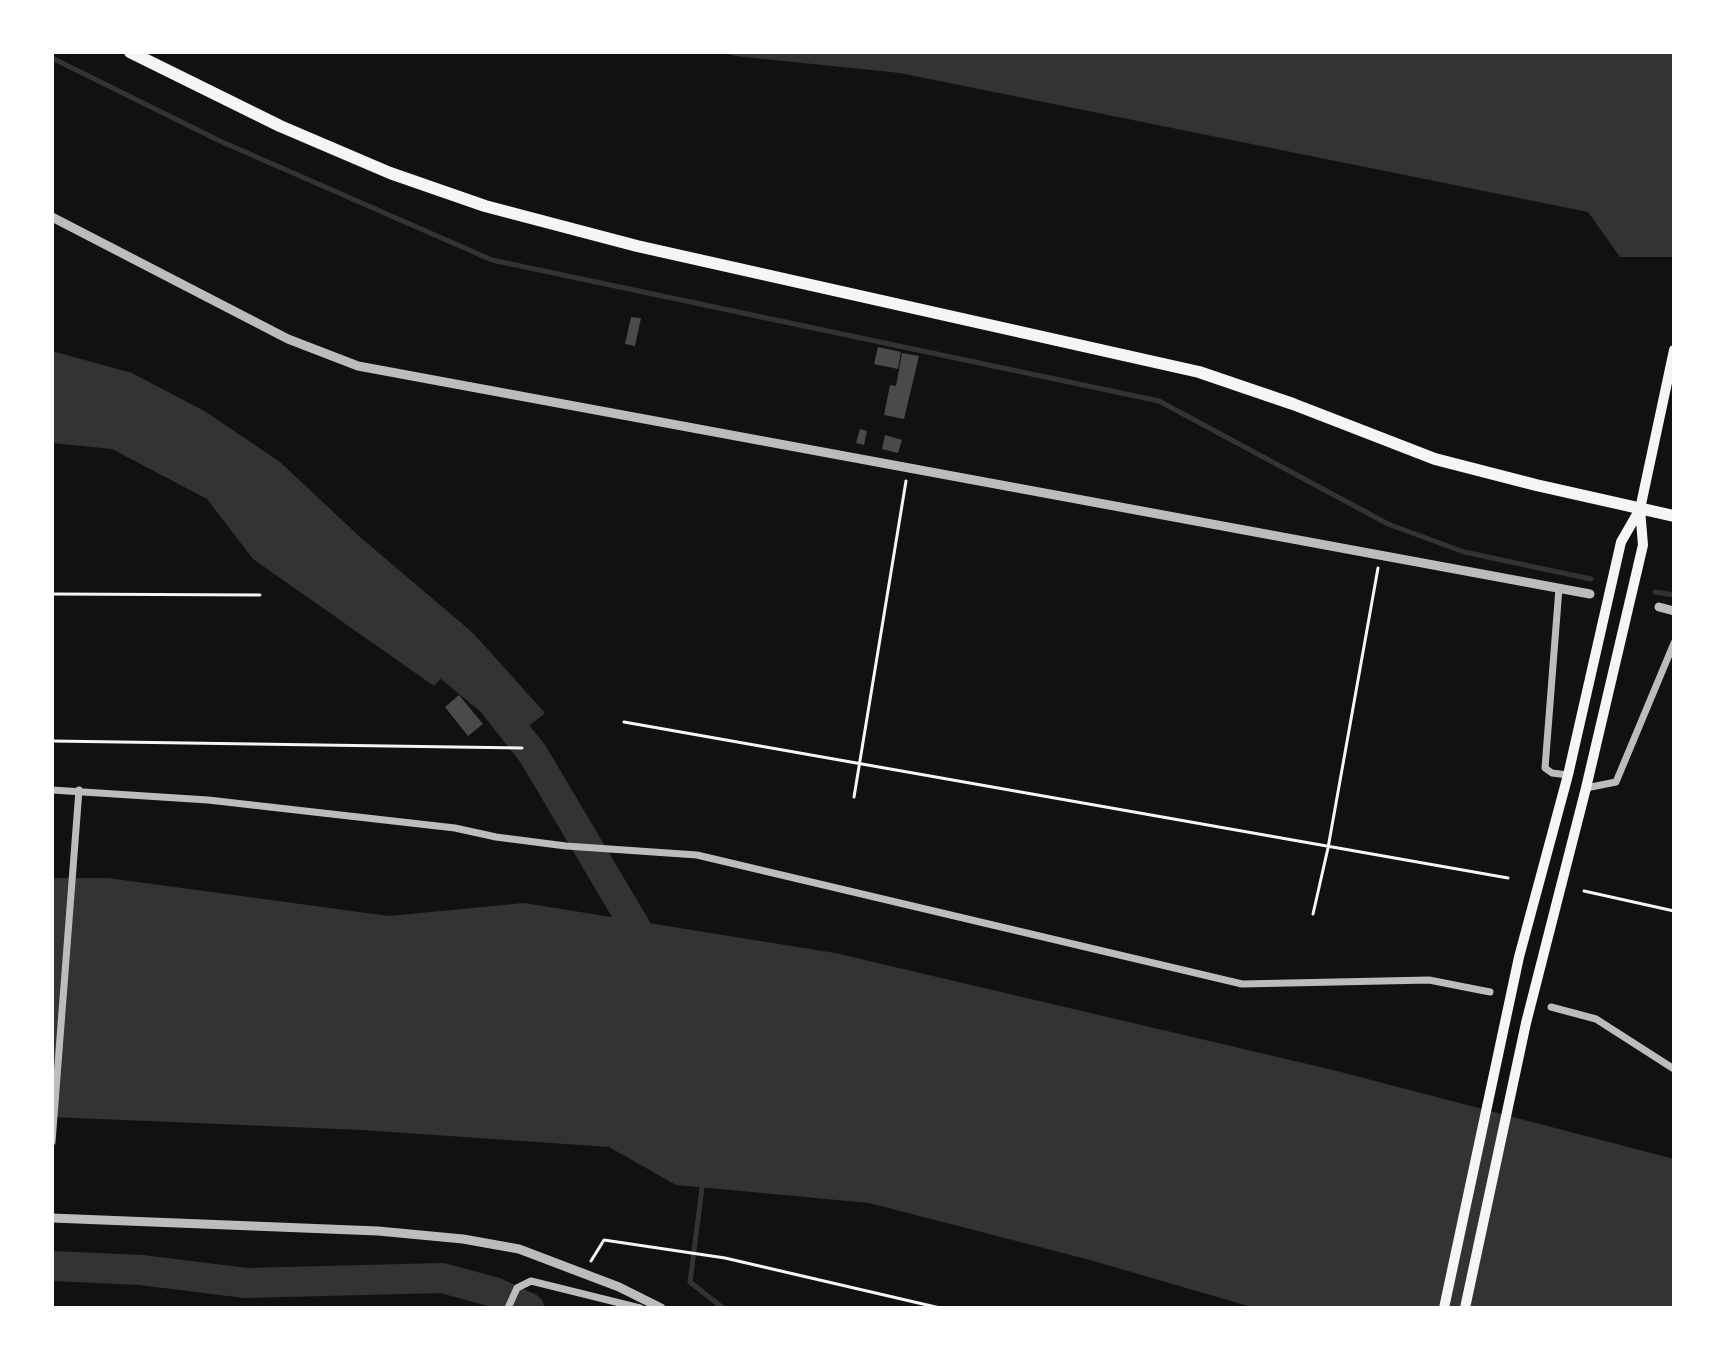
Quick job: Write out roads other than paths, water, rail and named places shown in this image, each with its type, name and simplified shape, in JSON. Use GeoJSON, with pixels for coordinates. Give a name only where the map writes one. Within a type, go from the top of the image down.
{"type":"FeatureCollection","features":[{"type":"Feature","properties":{"kind":"main road"},"geometry":{"type":"LineString","coordinates":[[130,52],[294,132],[390,173],[485,206],[637,246],[1199,372],[1293,404],[1435,459],[1674,516]]}},
{"type":"Feature","properties":{"kind":"main road"},"geometry":{"type":"LineString","coordinates":[[1465,1308],[1521,1046],[1643,545],[1640,509],[1674,350]]}},
{"type":"Feature","properties":{"kind":"main road"},"geometry":{"type":"LineString","coordinates":[[1444,1308],[1522,944],[1568,775],[1621,542],[1640,509]]}},
{"type":"Feature","properties":{"kind":"street"},"geometry":{"type":"LineString","coordinates":[[52,217],[288,339],[358,366],[1590,594]]}},
{"type":"Feature","properties":{"kind":"street"},"geometry":{"type":"LineString","coordinates":[[1559,588],[1545,768],[1552,773],[1568,775]]}},
{"type":"Feature","properties":{"kind":"street"},"geometry":{"type":"LineString","coordinates":[[1659,607],[1674,611]]}},
{"type":"Feature","properties":{"kind":"street"},"geometry":{"type":"LineString","coordinates":[[1586,788],[1616,782],[1674,643]]}},
{"type":"Feature","properties":{"kind":"street"},"geometry":{"type":"LineString","coordinates":[[52,790],[208,800],[424,825],[566,846],[697,855],[1242,984],[1429,980],[1490,992]]}},
{"type":"Feature","properties":{"kind":"street"},"geometry":{"type":"LineString","coordinates":[[52,1142],[79,790]]}},
{"type":"Feature","properties":{"kind":"street"},"geometry":{"type":"LineString","coordinates":[[1551,1007],[1596,1019],[1674,1069]]}},
{"type":"Feature","properties":{"kind":"street"},"geometry":{"type":"LineString","coordinates":[[52,1218],[378,1231],[463,1239],[519,1249],[661,1308]]}},
{"type":"Feature","properties":{"kind":"street"},"geometry":{"type":"LineString","coordinates":[[508,1308],[517,1288],[531,1281],[640,1308]]}},
{"type":"Feature","properties":{"kind":"waterway"},"geometry":{"type":"LineString","coordinates":[[52,58],[220,141],[492,260],[1159,401],[1388,524],[1464,552],[1591,579]]}},
{"type":"Feature","properties":{"kind":"waterway"},"geometry":{"type":"LineString","coordinates":[[1655,592],[1674,595]]}},
{"type":"Feature","properties":{"kind":"waterway"},"geometry":{"type":"LineString","coordinates":[[421,643],[491,701],[533,754],[652,955]]}},
{"type":"Feature","properties":{"kind":"waterway"},"geometry":{"type":"LineString","coordinates":[[702,1188],[690,1282],[723,1308]]}},
{"type":"Feature","properties":{"kind":"waterway"},"geometry":{"type":"LineString","coordinates":[[52,1266],[141,1270],[246,1283],[442,1278],[494,1292],[529,1308]]}}]}
